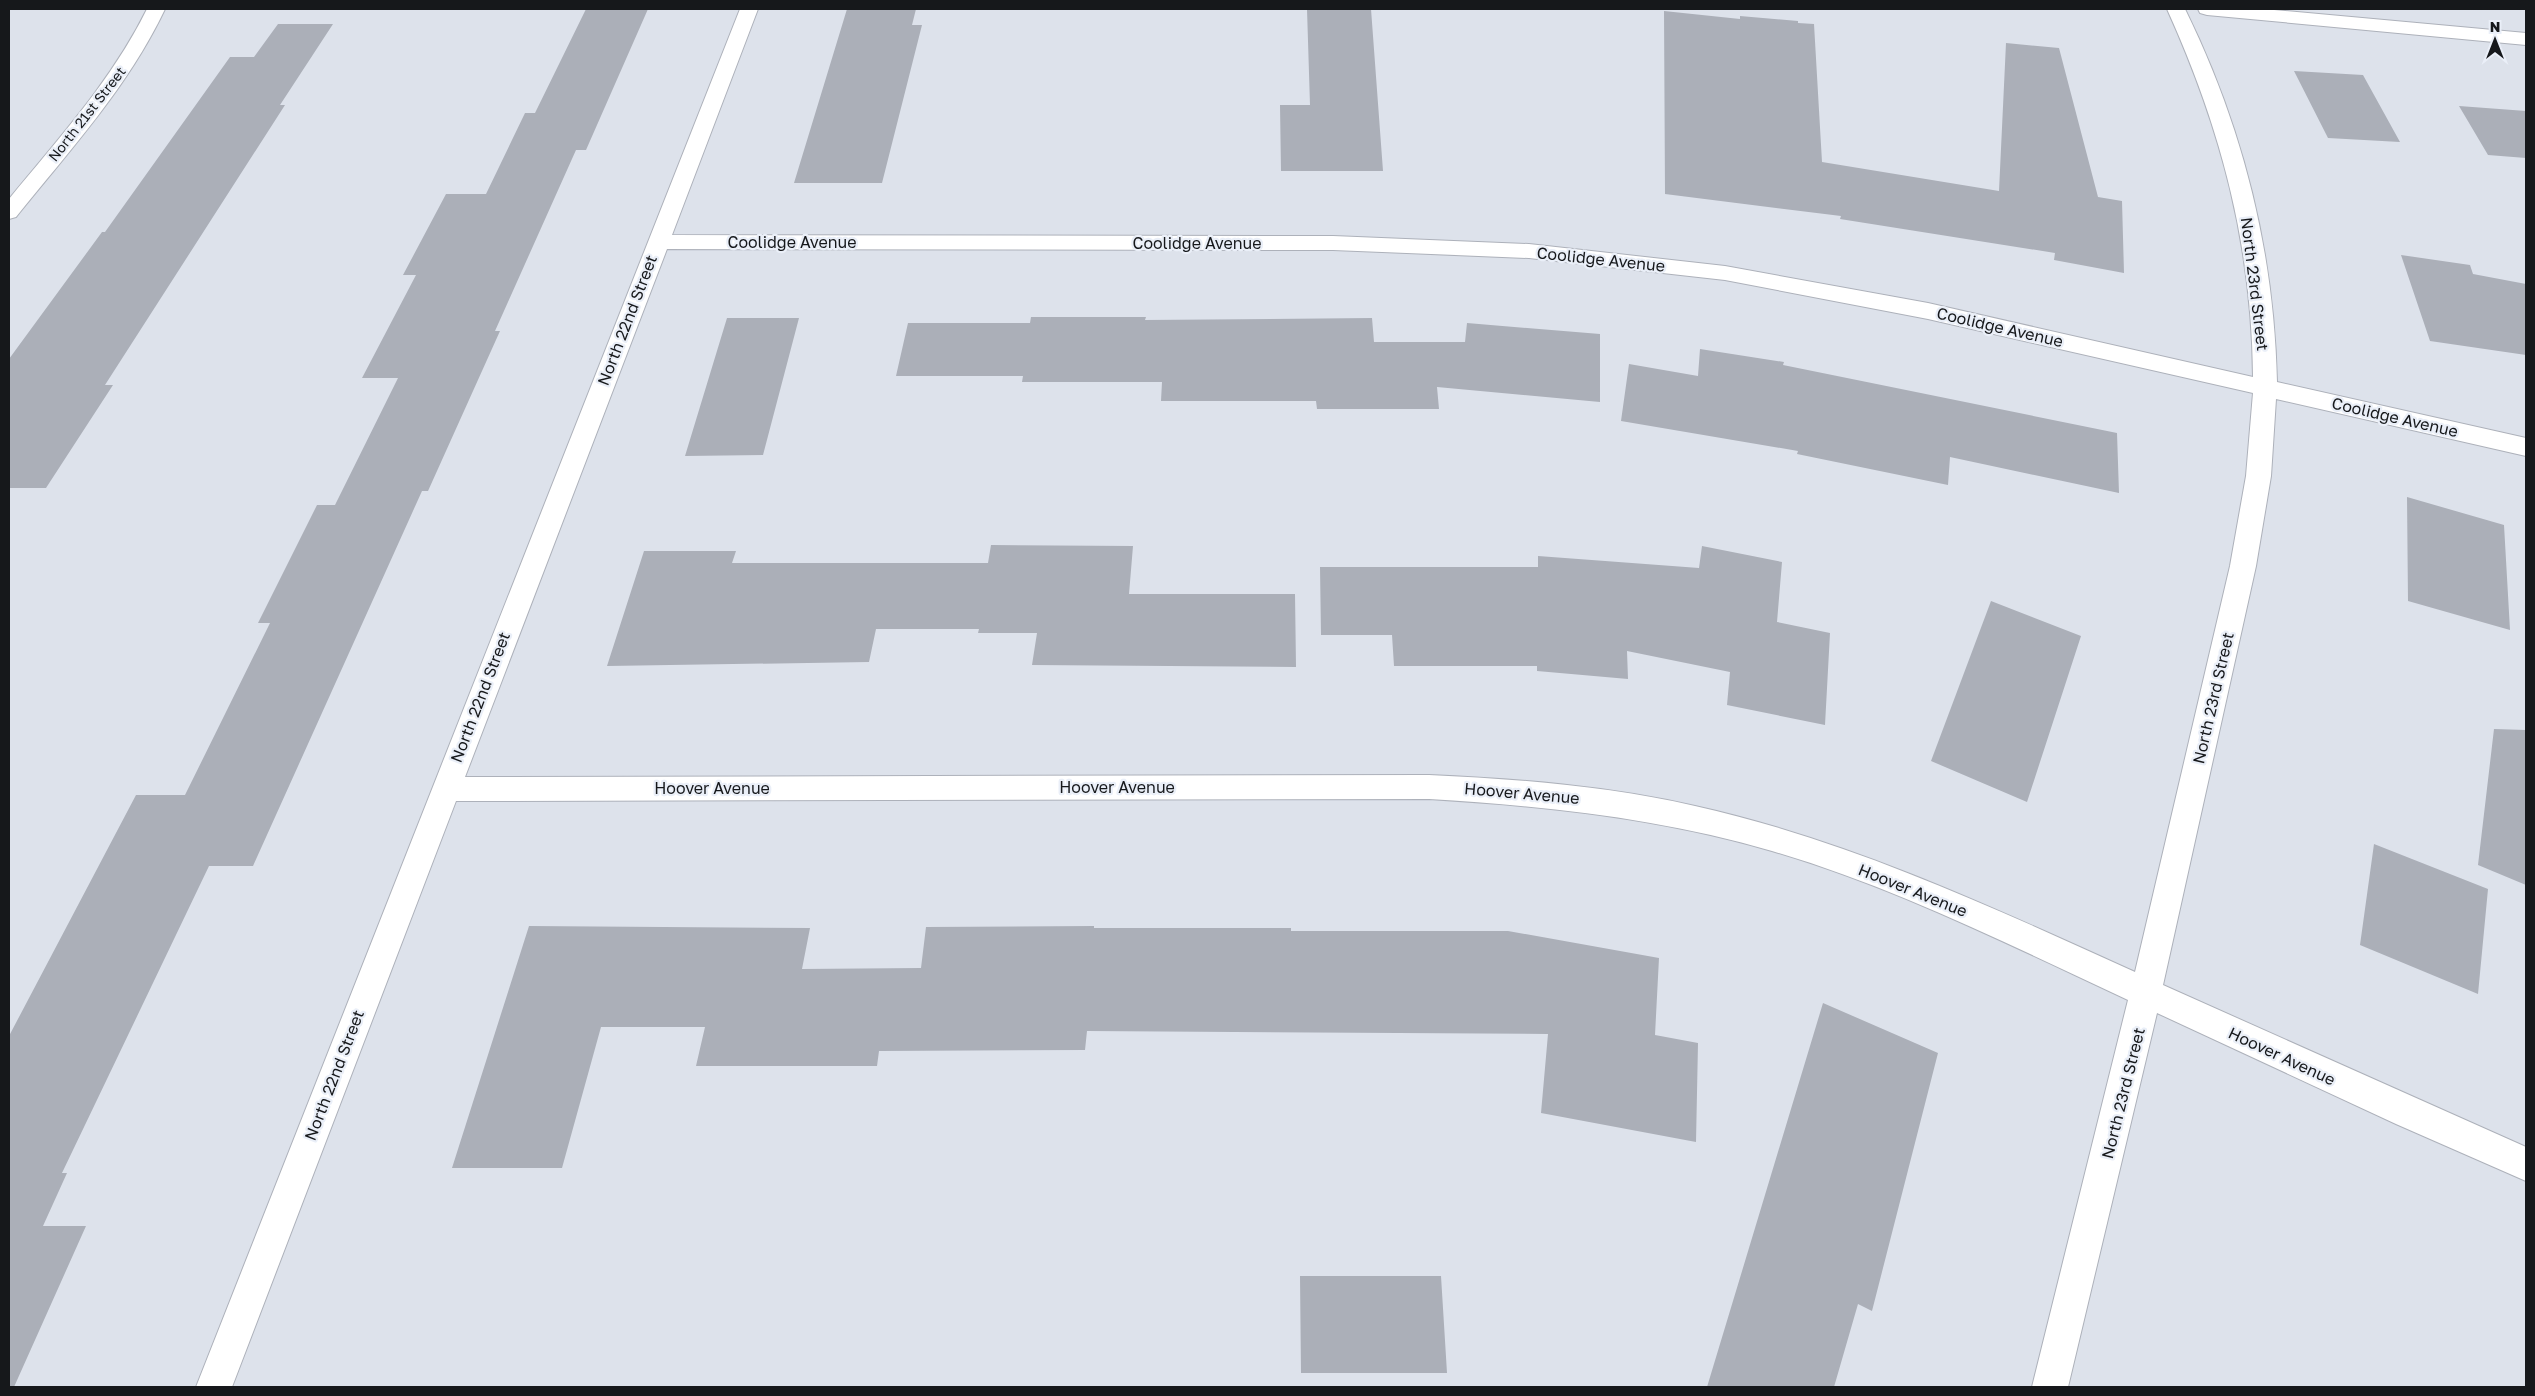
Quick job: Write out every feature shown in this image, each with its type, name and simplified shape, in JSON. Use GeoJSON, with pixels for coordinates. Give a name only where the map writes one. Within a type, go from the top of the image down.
{"type":"FeatureCollection","features":[{"type":"Feature","properties":{"kind":"street","name":"North 21st Street"},"geometry":{"type":"LineString","coordinates":[[9,212],[122,69],[146,33],[156,9]]}},
{"type":"Feature","properties":{"kind":"street","name":"North 22nd Street"},"geometry":{"type":"LineString","coordinates":[[214,1387],[749,9]]}},
{"type":"Feature","properties":{"kind":"street","name":"North 23rd Street"},"geometry":{"type":"LineString","coordinates":[[2050,1387],[2148,992],[2257,500],[2265,388],[2263,324],[2255,264],[2236,170],[2216,102],[2176,9]]}},
{"type":"Feature","properties":{"kind":"street"},"geometry":{"type":"LineString","coordinates":[[2207,9],[2526,39]]}},
{"type":"Feature","properties":{"kind":"street","name":"Coolidge Avenue"},"geometry":{"type":"LineString","coordinates":[[657,242],[1323,243],[1538,252],[1726,273],[1928,310],[2526,447]]}},
{"type":"Feature","properties":{"kind":"street","name":"Hoover Avenue"},"geometry":{"type":"LineString","coordinates":[[445,788],[1429,787],[1575,797],[1651,809],[1732,827],[1815,852],[1912,887],[2148,992],[2284,1058],[2526,1164]]}},
{"type":"Feature","properties":{"kind":"building"},"geometry":{"type":"Polygon","coordinates":[[[586,9],[648,9],[586,150],[576,150],[495,331],[500,331],[428,491],[422,491],[253,866],[209,866],[62,1173],[67,1173],[43,1226],[86,1226],[14,1387],[9,1387],[9,1036],[136,795],[185,795],[270,623],[258,623],[317,505],[335,505],[398,378],[362,378],[416,275],[403,275],[446,194],[486,194],[525,113],[535,113],[586,9]]]}},
{"type":"Feature","properties":{"kind":"building"},"geometry":{"type":"Polygon","coordinates":[[[847,9],[916,9],[912,25],[922,25],[882,183],[794,183],[847,9]]]}},
{"type":"Feature","properties":{"kind":"building"},"geometry":{"type":"Polygon","coordinates":[[[1307,9],[1371,9],[1383,171],[1281,171],[1280,105],[1310,105],[1307,9]]]}},
{"type":"Feature","properties":{"kind":"building"},"geometry":{"type":"Polygon","coordinates":[[[1664,11],[1740,19],[1740,16],[1798,21],[1798,23],[1814,24],[1822,162],[1999,191],[2006,43],[2059,48],[2098,197],[2122,201],[2124,273],[2054,260],[2055,253],[1840,219],[1841,216],[1665,194],[1664,11]]]}},
{"type":"Feature","properties":{"kind":"building"},"geometry":{"type":"Polygon","coordinates":[[[278,24],[333,24],[280,105],[285,105],[105,385],[113,385],[46,488],[9,488],[9,359],[102,232],[105,232],[230,57],[254,57],[278,24]]]}},
{"type":"Feature","properties":{"kind":"building"},"geometry":{"type":"Polygon","coordinates":[[[2294,71],[2363,75],[2400,142],[2328,138],[2294,71]]]}},
{"type":"Feature","properties":{"kind":"building"},"geometry":{"type":"Polygon","coordinates":[[[2459,106],[2526,111],[2526,158],[2488,155],[2459,106]]]}},
{"type":"Feature","properties":{"kind":"building"},"geometry":{"type":"Polygon","coordinates":[[[2401,255],[2470,265],[2473,274],[2526,284],[2526,355],[2430,341],[2401,255]]]}},
{"type":"Feature","properties":{"kind":"building"},"geometry":{"type":"Polygon","coordinates":[[[1031,317],[1146,317],[1145,320],[1372,318],[1374,342],[1465,342],[1467,323],[1600,334],[1600,402],[1437,387],[1439,409],[1317,409],[1316,401],[1161,401],[1162,382],[1022,382],[1023,376],[896,376],[908,323],[1030,323],[1031,317]]]}},
{"type":"Feature","properties":{"kind":"building"},"geometry":{"type":"Polygon","coordinates":[[[727,318],[799,318],[763,455],[685,456],[727,318]]]}},
{"type":"Feature","properties":{"kind":"building"},"geometry":{"type":"Polygon","coordinates":[[[1700,349],[1784,362],[1783,365],[2117,433],[2119,493],[1950,457],[1948,485],[1797,454],[1798,451],[1621,421],[1629,364],[1698,376],[1700,349]]]}},
{"type":"Feature","properties":{"kind":"building"},"geometry":{"type":"Polygon","coordinates":[[[2407,497],[2504,525],[2510,630],[2408,601],[2407,497]]]}},
{"type":"Feature","properties":{"kind":"building"},"geometry":{"type":"Polygon","coordinates":[[[991,545],[1133,546],[1129,594],[1295,594],[1296,667],[1032,665],[1037,633],[978,633],[979,629],[876,629],[869,662],[607,666],[644,551],[736,551],[732,563],[988,563],[991,545]]]}},
{"type":"Feature","properties":{"kind":"building"},"geometry":{"type":"Polygon","coordinates":[[[1702,546],[1782,562],[1777,622],[1830,633],[1825,725],[1727,705],[1730,672],[1627,651],[1628,679],[1537,671],[1537,666],[1394,666],[1392,635],[1321,635],[1320,567],[1538,567],[1538,556],[1699,568],[1702,546]]]}},
{"type":"Feature","properties":{"kind":"building"},"geometry":{"type":"Polygon","coordinates":[[[1991,601],[2081,636],[2027,802],[1931,761],[1991,601]]]}},
{"type":"Feature","properties":{"kind":"building"},"geometry":{"type":"Polygon","coordinates":[[[2494,729],[2526,730],[2526,885],[2478,865],[2494,729]]]}},
{"type":"Feature","properties":{"kind":"building"},"geometry":{"type":"Polygon","coordinates":[[[2374,844],[2488,889],[2478,994],[2360,945],[2374,844]]]}},
{"type":"Feature","properties":{"kind":"building"},"geometry":{"type":"Polygon","coordinates":[[[529,926],[810,928],[802,969],[921,968],[926,927],[1094,926],[1094,928],[1291,928],[1291,931],[1508,931],[1659,958],[1655,1035],[1698,1043],[1696,1142],[1541,1113],[1548,1034],[1087,1031],[1085,1050],[879,1051],[877,1066],[696,1066],[705,1027],[601,1027],[562,1168],[452,1168],[529,926]]]}},
{"type":"Feature","properties":{"kind":"building"},"geometry":{"type":"Polygon","coordinates":[[[1823,1003],[1938,1053],[1872,1311],[1858,1304],[1834,1387],[1707,1387],[1823,1003]]]}},
{"type":"Feature","properties":{"kind":"building"},"geometry":{"type":"Polygon","coordinates":[[[1300,1276],[1441,1276],[1447,1373],[1301,1373],[1300,1276]]]}}]}
